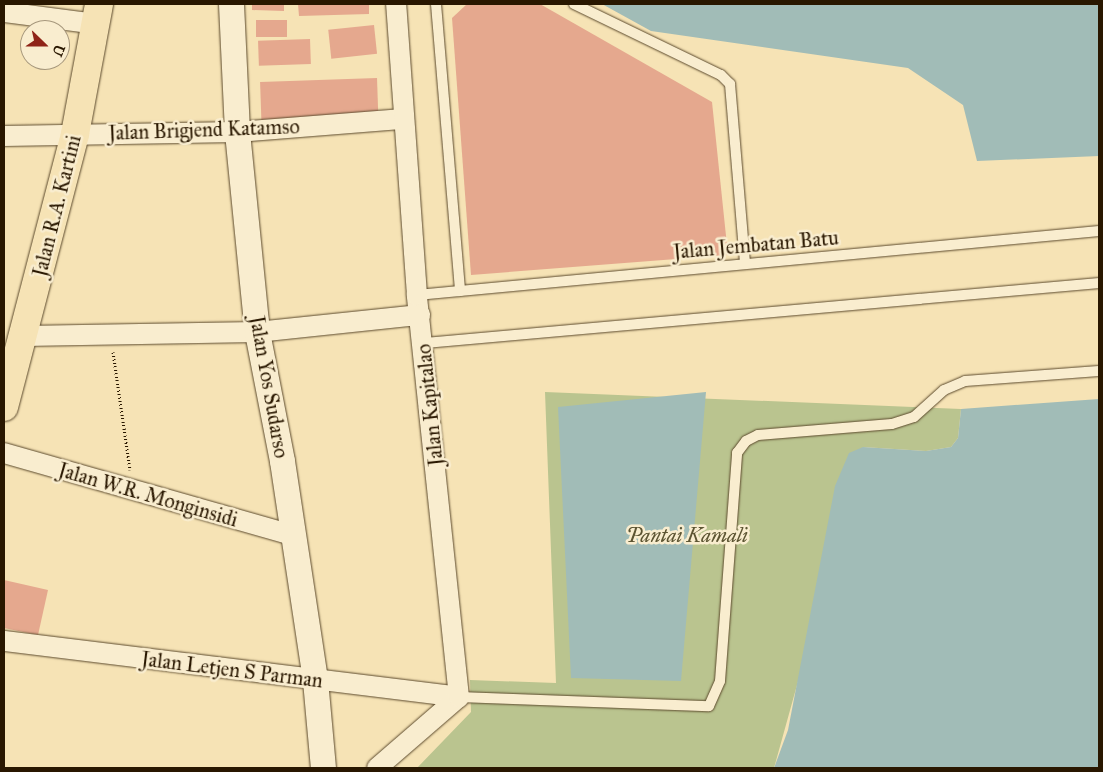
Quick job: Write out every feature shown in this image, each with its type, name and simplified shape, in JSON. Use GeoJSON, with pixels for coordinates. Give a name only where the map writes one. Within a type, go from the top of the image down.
{"type":"FeatureCollection","features":[{"type":"Feature","properties":{"kind":"highway","name":"Jalan R.A. Kartini"},"geometry":{"type":"LineString","coordinates":[[4,407],[75,134],[98,14]]}},
{"type":"Feature","properties":{"kind":"street","name":"Jalan Yos Sudarso"},"geometry":{"type":"LineString","coordinates":[[231,4],[237,132],[258,332],[314,680],[322,768]]}},
{"type":"Feature","properties":{"kind":"street","name":"Jalan Kapitalao"},"geometry":{"type":"LineString","coordinates":[[396,4],[418,305],[425,343],[459,697]]}},
{"type":"Feature","properties":{"kind":"street"},"geometry":{"type":"LineString","coordinates":[[4,12],[98,14]]}},
{"type":"Feature","properties":{"kind":"street","name":"Jalan Brigjend Katamso"},"geometry":{"type":"LineString","coordinates":[[4,136],[237,132],[403,119]]}},
{"type":"Feature","properties":{"kind":"street"},"geometry":{"type":"LineString","coordinates":[[24,336],[111,337],[258,332],[418,305]]}},
{"type":"Feature","properties":{"kind":"street","name":"Jalan W.R. Monginsidi"},"geometry":{"type":"LineString","coordinates":[[4,454],[292,535]]}},
{"type":"Feature","properties":{"kind":"street","name":"Jalan Letjen S Parman"},"geometry":{"type":"LineString","coordinates":[[4,641],[459,697]]}},
{"type":"Feature","properties":{"kind":"street"},"geometry":{"type":"LineString","coordinates":[[377,768],[459,697]]}},
{"type":"Feature","properties":{"kind":"lane"},"geometry":{"type":"LineString","coordinates":[[436,4],[460,291]]}},
{"type":"Feature","properties":{"kind":"lane"},"geometry":{"type":"LineString","coordinates":[[574,4],[721,75],[730,84],[745,263]]}},
{"type":"Feature","properties":{"kind":"lane","name":"Jalan Jembatan Batu"},"geometry":{"type":"LineString","coordinates":[[418,305],[460,291],[745,263],[1099,232]]}},
{"type":"Feature","properties":{"kind":"lane"},"geometry":{"type":"LineString","coordinates":[[425,343],[1099,283]]}},
{"type":"Feature","properties":{"kind":"lane"},"geometry":{"type":"LineString","coordinates":[[459,697],[709,706],[720,681],[738,453],[746,441],[758,435],[892,424],[914,416],[944,390],[965,381],[1099,371]]}},
{"type":"Feature","properties":{"kind":"path"},"geometry":{"type":"LineString","coordinates":[[111,337],[134,492]]}},
{"type":"Feature","properties":{"kind":"green space","name":"Pantai Kamali"},"geometry":{"type":"Polygon","coordinates":[[[545,392],[961,409],[958,438],[951,447],[926,451],[863,447],[774,768],[417,768],[471,712],[470,680],[556,683],[545,392]]]}},
{"type":"Feature","properties":{"kind":"water"},"geometry":{"type":"Polygon","coordinates":[[[602,4],[1099,4],[1099,156],[977,161],[963,105],[908,68],[651,31],[602,4]]]}},
{"type":"Feature","properties":{"kind":"water"},"geometry":{"type":"Polygon","coordinates":[[[706,392],[681,681],[571,678],[558,407],[706,392]]]}},
{"type":"Feature","properties":{"kind":"water"},"geometry":{"type":"Polygon","coordinates":[[[1099,399],[1099,768],[774,768],[788,730],[835,486],[849,453],[863,447],[926,451],[951,447],[958,438],[961,409],[1099,399]]]}},
{"type":"Feature","properties":{"kind":"building"},"geometry":{"type":"Polygon","coordinates":[[[252,4],[284,4],[284,11],[252,10],[252,4]]]}},
{"type":"Feature","properties":{"kind":"building"},"geometry":{"type":"Polygon","coordinates":[[[298,4],[369,4],[369,14],[299,16],[298,4]]]}},
{"type":"Feature","properties":{"kind":"building"},"geometry":{"type":"Polygon","coordinates":[[[467,4],[540,4],[712,102],[728,255],[471,275],[452,18],[467,4]]]}},
{"type":"Feature","properties":{"kind":"building"},"geometry":{"type":"Polygon","coordinates":[[[256,20],[287,20],[287,37],[256,37],[256,20]]]}},
{"type":"Feature","properties":{"kind":"building"},"geometry":{"type":"Polygon","coordinates":[[[374,25],[377,54],[331,59],[328,30],[374,25]]]}},
{"type":"Feature","properties":{"kind":"building"},"geometry":{"type":"Polygon","coordinates":[[[310,39],[311,64],[259,66],[258,41],[310,39]]]}},
{"type":"Feature","properties":{"kind":"building"},"geometry":{"type":"Polygon","coordinates":[[[377,78],[378,116],[261,120],[260,82],[377,78]]]}},
{"type":"Feature","properties":{"kind":"building"},"geometry":{"type":"Polygon","coordinates":[[[4,580],[48,590],[38,635],[4,628],[4,580]]]}}]}
